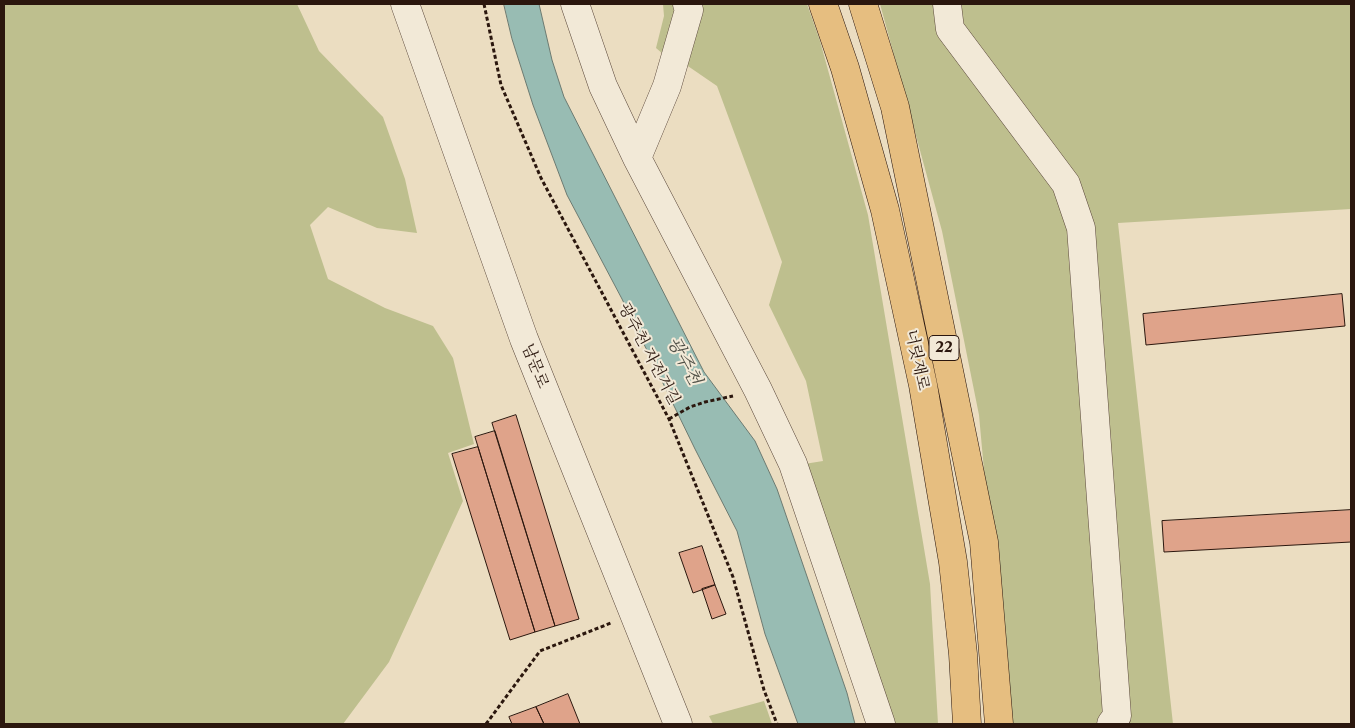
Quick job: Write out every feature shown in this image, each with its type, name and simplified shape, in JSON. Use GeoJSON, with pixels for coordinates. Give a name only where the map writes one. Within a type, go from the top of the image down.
{"type":"FeatureCollection","features":[{"type":"Feature","properties":{"kind":"highway","name":"너릿재로"},"geometry":{"type":"LineString","coordinates":[[823,4],[845,68],[885,210],[926,405],[953,562],[963,654],[967,724]]}},
{"type":"Feature","properties":{"kind":"highway","name":"너릿재로"},"geometry":{"type":"LineString","coordinates":[[863,4],[895,107],[984,542],[1000,724]]}},
{"type":"Feature","properties":{"kind":"street","name":"남문로"},"geometry":{"type":"LineString","coordinates":[[405,4],[524,339],[678,724]]}},
{"type":"Feature","properties":{"kind":"street"},"geometry":{"type":"LineString","coordinates":[[575,4],[603,86],[637,158],[758,390],[793,464],[881,724]]}},
{"type":"Feature","properties":{"kind":"street"},"geometry":{"type":"LineString","coordinates":[[637,158],[667,86],[689,10],[687,4]]}},
{"type":"Feature","properties":{"kind":"street"},"geometry":{"type":"LineString","coordinates":[[947,4],[950,29],[1066,184],[1082,228],[1117,716],[1111,724]]}},
{"type":"Feature","properties":{"kind":"path","name":"광주천 자전거길"},"geometry":{"type":"LineString","coordinates":[[484,4],[501,85],[541,178],[668,419],[733,577],[764,690],[777,724]]}},
{"type":"Feature","properties":{"kind":"path"},"geometry":{"type":"LineString","coordinates":[[668,419],[690,407],[726,398]]}},
{"type":"Feature","properties":{"kind":"path"},"geometry":{"type":"LineString","coordinates":[[486,724],[540,651],[634,613]]}},
{"type":"Feature","properties":{"kind":"green space"},"geometry":{"type":"Polygon","coordinates":[[[4,4],[297,4],[319,51],[383,117],[405,179],[417,233],[377,228],[328,207],[310,225],[328,279],[385,308],[433,326],[453,358],[474,444],[448,453],[463,501],[389,662],[343,724],[4,724],[4,4]]]}},
{"type":"Feature","properties":{"kind":"green space"},"geometry":{"type":"Polygon","coordinates":[[[663,4],[681,4],[670,60],[656,48],[664,16],[663,4]]]}},
{"type":"Feature","properties":{"kind":"green space"},"geometry":{"type":"Polygon","coordinates":[[[696,4],[807,4],[820,41],[868,215],[930,584],[938,724],[885,724],[798,465],[823,461],[806,381],[769,305],[782,262],[717,86],[682,62],[696,4]]]}},
{"type":"Feature","properties":{"kind":"green space"},"geometry":{"type":"Polygon","coordinates":[[[880,4],[937,4],[1059,192],[1070,222],[1104,724],[1007,724],[979,415],[942,231],[880,4]]]}},
{"type":"Feature","properties":{"kind":"green space"},"geometry":{"type":"Polygon","coordinates":[[[938,4],[1351,4],[1351,209],[1118,223],[1173,724],[1127,724],[1087,214],[938,4]]]}},
{"type":"Feature","properties":{"kind":"green space"},"geometry":{"type":"Polygon","coordinates":[[[764,701],[772,724],[713,724],[709,716],[764,701]]]}},
{"type":"Feature","properties":{"kind":"water","name":"광주천"},"geometry":{"type":"Polygon","coordinates":[[[504,4],[539,4],[552,60],[564,97],[704,372],[755,441],[777,489],[847,693],[855,724],[798,724],[765,634],[737,531],[622,299],[567,195],[533,105],[512,39],[504,4]]]}},
{"type":"Feature","properties":{"kind":"building"},"geometry":{"type":"Polygon","coordinates":[[[1342,294],[1345,326],[1146,345],[1143,314],[1342,294]]]}},
{"type":"Feature","properties":{"kind":"building"},"geometry":{"type":"Polygon","coordinates":[[[516,415],[579,619],[555,626],[492,423],[516,415]]]}},
{"type":"Feature","properties":{"kind":"building"},"geometry":{"type":"Polygon","coordinates":[[[495,431],[555,626],[535,632],[475,437],[495,431]]]}},
{"type":"Feature","properties":{"kind":"building"},"geometry":{"type":"Polygon","coordinates":[[[478,447],[535,632],[510,640],[452,454],[478,447]]]}},
{"type":"Feature","properties":{"kind":"building"},"geometry":{"type":"Polygon","coordinates":[[[1351,510],[1351,542],[1164,552],[1162,521],[1351,510]]]}},
{"type":"Feature","properties":{"kind":"building"},"geometry":{"type":"Polygon","coordinates":[[[702,546],[715,585],[693,593],[679,553],[702,546]]]}},
{"type":"Feature","properties":{"kind":"building"},"geometry":{"type":"Polygon","coordinates":[[[715,585],[726,614],[712,619],[702,589],[715,585]]]}},
{"type":"Feature","properties":{"kind":"building"},"geometry":{"type":"Polygon","coordinates":[[[568,694],[580,724],[544,724],[536,707],[568,694]]]}},
{"type":"Feature","properties":{"kind":"building"},"geometry":{"type":"Polygon","coordinates":[[[536,707],[544,724],[512,724],[509,717],[536,707]]]}}]}
